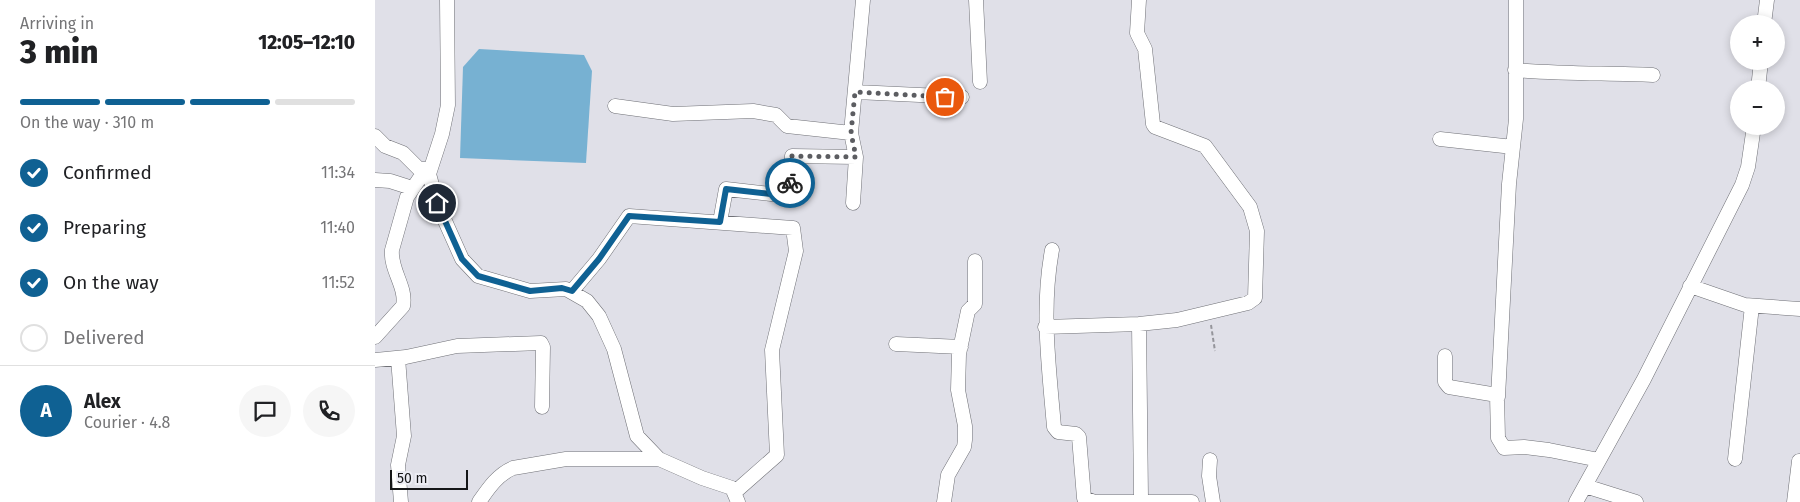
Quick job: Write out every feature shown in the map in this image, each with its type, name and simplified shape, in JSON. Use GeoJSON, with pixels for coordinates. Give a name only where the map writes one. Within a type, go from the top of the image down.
{"type":"FeatureCollection","features":[{"type":"Feature","properties":{"kind":"street"},"geometry":{"type":"LineString","coordinates":[[375,337],[403,306],[403,291],[391,257],[405,204],[412,188],[428,169],[442,134],[448,105],[447,0]]}},
{"type":"Feature","properties":{"kind":"street"},"geometry":{"type":"LineString","coordinates":[[853,203],[856,157],[851,133],[863,0]]}},
{"type":"Feature","properties":{"kind":"street"},"geometry":{"type":"LineString","coordinates":[[976,0],[979,82]]}},
{"type":"Feature","properties":{"kind":"street"},"geometry":{"type":"LineString","coordinates":[[1045,327],[1139,324],[1210,313],[1248,302],[1255,298],[1257,231],[1254,216],[1246,200],[1216,163],[1205,146],[1155,127],[1153,124],[1145,49],[1137,33],[1139,0]]}},
{"type":"Feature","properties":{"kind":"street"},"geometry":{"type":"LineString","coordinates":[[1516,0],[1516,118],[1498,396],[1499,438],[1504,448],[1524,447],[1549,450],[1599,460]]}},
{"type":"Feature","properties":{"kind":"street"},"geometry":{"type":"LineString","coordinates":[[1765,15],[1767,0]]}},
{"type":"Feature","properties":{"kind":"street"},"geometry":{"type":"LineString","coordinates":[[1515,70],[1574,75],[1598,73],[1653,75]]}},
{"type":"Feature","properties":{"kind":"street"},"geometry":{"type":"LineString","coordinates":[[855,92],[962,98]]}},
{"type":"Feature","properties":{"kind":"street"},"geometry":{"type":"LineString","coordinates":[[615,106],[673,114],[742,111],[766,112],[776,115],[787,126],[851,133]]}},
{"type":"Feature","properties":{"kind":"street"},"geometry":{"type":"LineString","coordinates":[[1576,502],[1644,379],[1742,184],[1750,159],[1753,135]]}},
{"type":"Feature","properties":{"kind":"street"},"geometry":{"type":"LineString","coordinates":[[375,136],[385,146],[403,153],[419,169],[428,169]]}},
{"type":"Feature","properties":{"kind":"street"},"geometry":{"type":"LineString","coordinates":[[1439,139],[1513,147]]}},
{"type":"Feature","properties":{"kind":"street"},"geometry":{"type":"LineString","coordinates":[[720,222],[726,189],[788,196],[792,156],[856,157]]}},
{"type":"Feature","properties":{"kind":"street"},"geometry":{"type":"LineString","coordinates":[[428,169],[437,203],[462,259],[474,273],[525,290],[562,288],[572,291],[587,301],[599,316],[618,361],[634,429],[645,446],[659,459],[702,478],[732,488],[737,497],[777,456],[772,350],[796,251],[793,228],[629,216],[599,259],[572,291]]}},
{"type":"Feature","properties":{"kind":"street"},"geometry":{"type":"LineString","coordinates":[[375,180],[390,181],[412,188]]}},
{"type":"Feature","properties":{"kind":"street"},"geometry":{"type":"LineString","coordinates":[[1052,250],[1046,288],[1045,327],[1054,427],[1058,432],[1076,434],[1079,437],[1084,498],[1095,502],[1141,500],[1192,502]]}},
{"type":"Feature","properties":{"kind":"street"},"geometry":{"type":"LineString","coordinates":[[945,502],[948,475],[963,448],[965,440],[965,426],[958,390],[961,347],[968,311],[975,304],[975,260]]}},
{"type":"Feature","properties":{"kind":"street"},"geometry":{"type":"LineString","coordinates":[[1690,286],[1752,306],[1800,309]]}},
{"type":"Feature","properties":{"kind":"street"},"geometry":{"type":"LineString","coordinates":[[1735,459],[1752,306]]}},
{"type":"Feature","properties":{"kind":"street"},"geometry":{"type":"LineString","coordinates":[[1139,324],[1141,500]]}},
{"type":"Feature","properties":{"kind":"street"},"geometry":{"type":"LineString","coordinates":[[375,360],[398,358],[457,346],[542,343],[542,407]]}},
{"type":"Feature","properties":{"kind":"street"},"geometry":{"type":"LineString","coordinates":[[896,344],[961,347]]}},
{"type":"Feature","properties":{"kind":"street"},"geometry":{"type":"LineString","coordinates":[[1445,356],[1445,382],[1449,387],[1498,396]]}},
{"type":"Feature","properties":{"kind":"street"},"geometry":{"type":"LineString","coordinates":[[398,358],[404,436],[399,465],[401,502]]}},
{"type":"Feature","properties":{"kind":"street"},"geometry":{"type":"LineString","coordinates":[[479,502],[494,482],[505,472],[513,468],[566,459],[659,459]]}},
{"type":"Feature","properties":{"kind":"street"},"geometry":{"type":"LineString","coordinates":[[1210,460],[1209,476],[1213,502]]}},
{"type":"Feature","properties":{"kind":"street"},"geometry":{"type":"LineString","coordinates":[[1796,495],[1799,460]]}},
{"type":"Feature","properties":{"kind":"street"},"geometry":{"type":"LineString","coordinates":[[1585,486],[1636,502]]}},
{"type":"Feature","properties":{"kind":"path"},"geometry":{"type":"LineString","coordinates":[[1210,313],[1215,351]]}},
{"type":"Feature","properties":{"kind":"water"},"geometry":{"type":"Polygon","coordinates":[[[479,49],[584,55],[592,71],[586,163],[460,158],[463,67],[479,49]]]}},
{"type":"Feature","properties":{"kind":"way so far"},"geometry":{"type":"LineString","coordinates":[[790,183],[792,156],[856,157],[851,133],[855,92],[945,97]]}},
{"type":"Feature","properties":{"kind":"route"},"geometry":{"type":"LineString","coordinates":[[437,203],[462,259],[466,266],[478,276],[530,291],[562,288],[572,291],[599,259],[629,216],[720,222],[726,189],[788,196],[790,183]]}}]}
